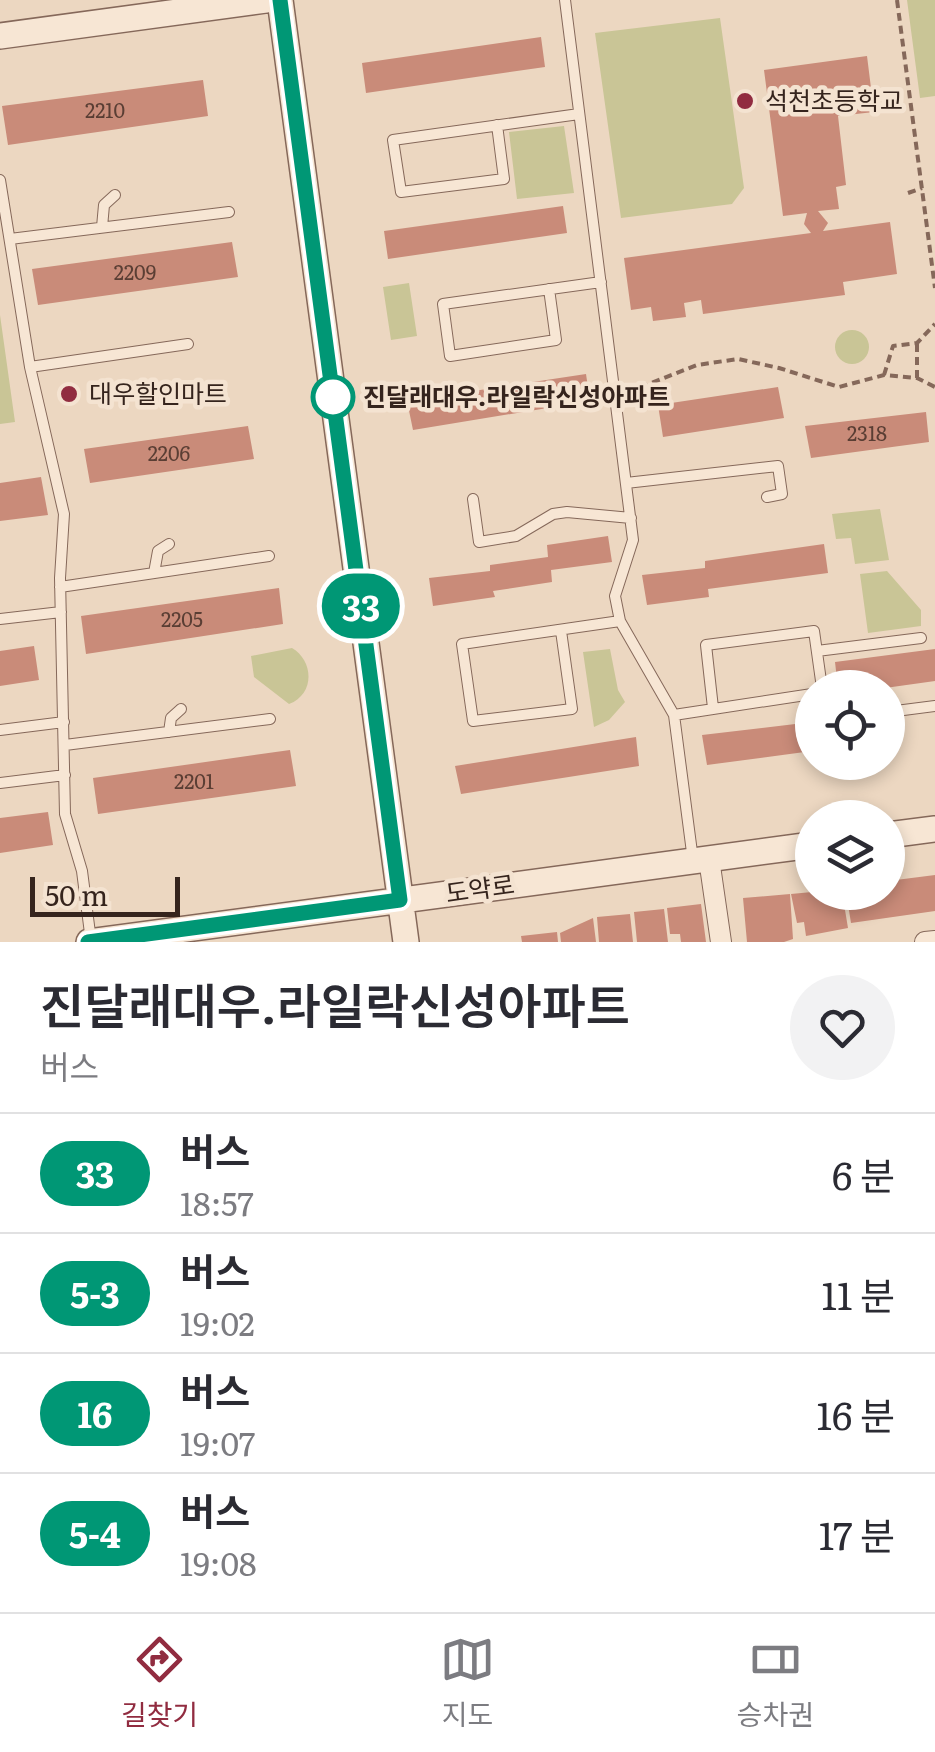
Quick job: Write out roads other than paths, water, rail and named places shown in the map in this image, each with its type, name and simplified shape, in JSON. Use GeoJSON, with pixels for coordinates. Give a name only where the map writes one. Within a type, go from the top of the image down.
{"type":"FeatureCollection","features":[{"type":"Feature","properties":{"kind":"street"},"geometry":{"type":"LineString","coordinates":[[0,36],[266,0]]}},
{"type":"Feature","properties":{"kind":"street"},"geometry":{"type":"LineString","coordinates":[[280,0],[406,942]]}},
{"type":"Feature","properties":{"kind":"street"},"geometry":{"type":"LineString","coordinates":[[905,833],[935,829]]}},
{"type":"Feature","properties":{"kind":"street","name":"도약로"},"geometry":{"type":"LineString","coordinates":[[90,942],[795,847]]}},
{"type":"Feature","properties":{"kind":"street"},"geometry":{"type":"LineString","coordinates":[[701,860],[721,942]]}},
{"type":"Feature","properties":{"kind":"street"},"geometry":{"type":"LineString","coordinates":[[924,942],[935,940]]}},
{"type":"Feature","properties":{"kind":"lane"},"geometry":{"type":"LineString","coordinates":[[565,0],[633,540],[615,596],[620,621],[674,715],[701,860]]}},
{"type":"Feature","properties":{"kind":"lane"},"geometry":{"type":"LineString","coordinates":[[497,125],[504,179],[401,192],[394,140],[497,125],[580,114]]}},
{"type":"Feature","properties":{"kind":"lane"},"geometry":{"type":"LineString","coordinates":[[0,180],[30,367],[64,514],[60,587],[65,814],[82,871],[90,942]]}},
{"type":"Feature","properties":{"kind":"lane"},"geometry":{"type":"LineString","coordinates":[[102,228],[104,204],[115,195]]}},
{"type":"Feature","properties":{"kind":"lane"},"geometry":{"type":"LineString","coordinates":[[10,239],[229,212]]}},
{"type":"Feature","properties":{"kind":"lane"},"geometry":{"type":"LineString","coordinates":[[548,289],[556,340],[450,356],[443,304],[548,289],[601,282]]}},
{"type":"Feature","properties":{"kind":"lane"},"geometry":{"type":"LineString","coordinates":[[30,367],[188,344]]}},
{"type":"Feature","properties":{"kind":"lane"},"geometry":{"type":"LineString","coordinates":[[626,484],[778,466],[782,494],[767,497]]}},
{"type":"Feature","properties":{"kind":"lane"},"geometry":{"type":"LineString","coordinates":[[473,499],[479,542],[516,536],[553,514],[631,518]]}},
{"type":"Feature","properties":{"kind":"lane"},"geometry":{"type":"LineString","coordinates":[[154,573],[158,552],[168,544]]}},
{"type":"Feature","properties":{"kind":"lane"},"geometry":{"type":"LineString","coordinates":[[60,587],[270,556]]}},
{"type":"Feature","properties":{"kind":"lane"},"geometry":{"type":"LineString","coordinates":[[0,619],[61,612]]}},
{"type":"Feature","properties":{"kind":"lane"},"geometry":{"type":"LineString","coordinates":[[561,631],[572,709],[473,721],[462,644],[620,621]]}},
{"type":"Feature","properties":{"kind":"lane"},"geometry":{"type":"LineString","coordinates":[[713,708],[706,645],[814,631],[820,670]]}},
{"type":"Feature","properties":{"kind":"lane"},"geometry":{"type":"LineString","coordinates":[[817,651],[922,638]]}},
{"type":"Feature","properties":{"kind":"lane"},"geometry":{"type":"LineString","coordinates":[[674,715],[795,696]]}},
{"type":"Feature","properties":{"kind":"lane"},"geometry":{"type":"LineString","coordinates":[[905,710],[935,706]]}},
{"type":"Feature","properties":{"kind":"lane"},"geometry":{"type":"LineString","coordinates":[[168,732],[172,718],[181,709]]}},
{"type":"Feature","properties":{"kind":"lane"},"geometry":{"type":"LineString","coordinates":[[64,745],[270,719]]}},
{"type":"Feature","properties":{"kind":"lane"},"geometry":{"type":"LineString","coordinates":[[0,730],[64,722]]}},
{"type":"Feature","properties":{"kind":"lane"},"geometry":{"type":"LineString","coordinates":[[0,783],[65,775]]}},
{"type":"Feature","properties":{"kind":"place","name":"석천초등학교"},"geometry":{"type":"Point","coordinates":[745,101]}},
{"type":"Feature","properties":{"kind":"place","name":"대우할인마트"},"geometry":{"type":"Point","coordinates":[69,394]}},
{"type":"Feature","properties":{"kind":"place","name":"진달래대우.라일락신성아파트"},"geometry":{"type":"Point","coordinates":[333,397]}}]}
